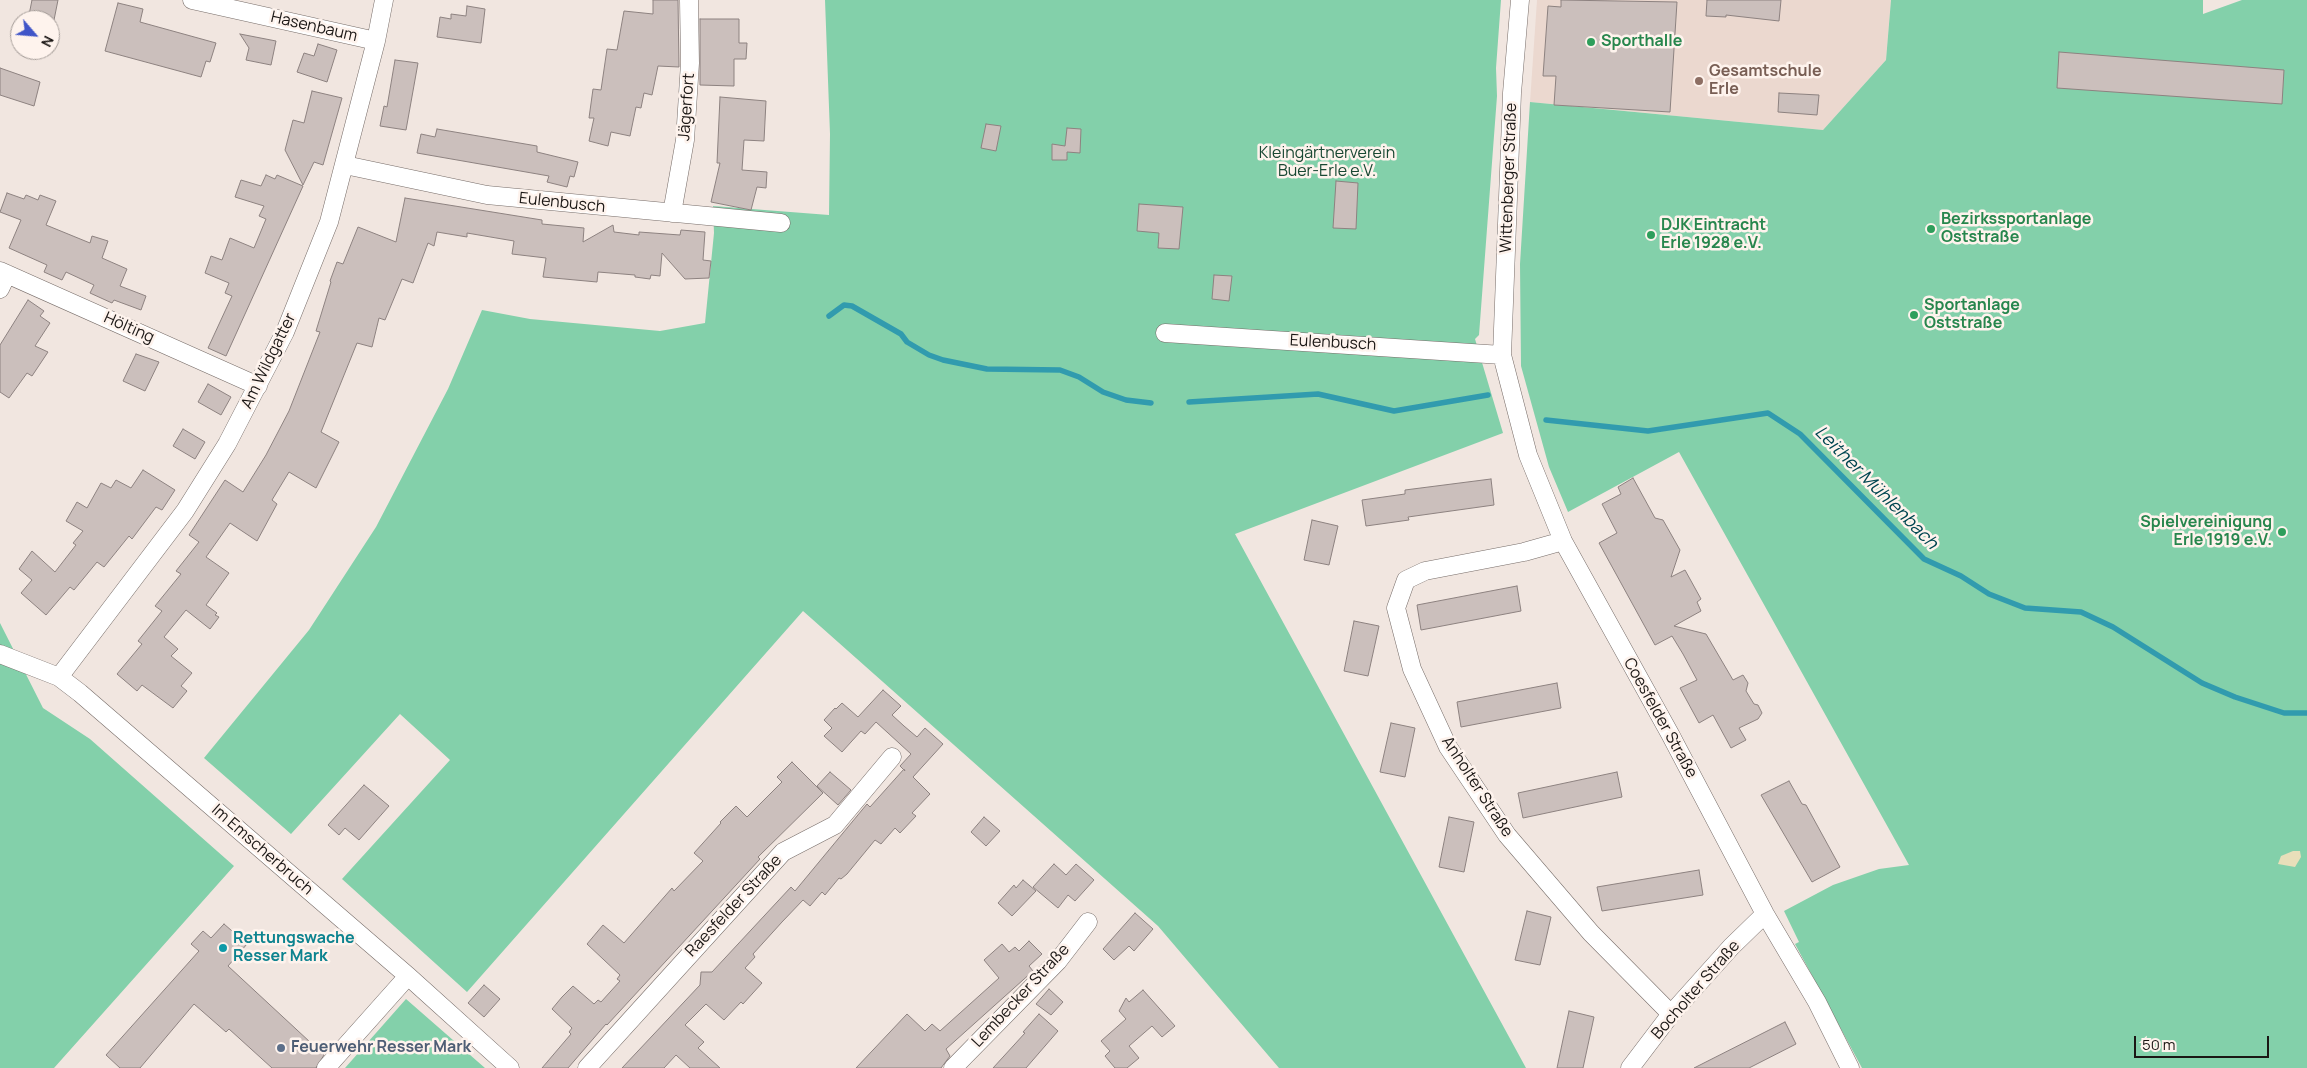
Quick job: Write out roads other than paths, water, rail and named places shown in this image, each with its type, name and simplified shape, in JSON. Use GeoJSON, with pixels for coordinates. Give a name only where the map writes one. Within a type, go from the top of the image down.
{"type":"FeatureCollection","features":[{"type":"Feature","properties":{"kind":"street","name":"Hasenbaum"},"geometry":{"type":"LineString","coordinates":[[192,0],[376,41]]}},
{"type":"Feature","properties":{"kind":"street","name":"Am Wildgatter"},"geometry":{"type":"LineString","coordinates":[[59,677],[185,511],[227,444],[258,386],[308,277],[329,222],[376,41],[384,0]]}},
{"type":"Feature","properties":{"kind":"street","name":"Jägerfort"},"geometry":{"type":"LineString","coordinates":[[672,213],[685,140],[690,63],[689,0]]}},
{"type":"Feature","properties":{"kind":"street","name":"Wittenberger Straße"},"geometry":{"type":"LineString","coordinates":[[1502,356],[1512,93],[1520,0]]}},
{"type":"Feature","properties":{"kind":"street","name":"Eulenbusch"},"geometry":{"type":"LineString","coordinates":[[345,165],[487,195],[781,223]]}},
{"type":"Feature","properties":{"kind":"street","name":"Hölting"},"geometry":{"type":"LineString","coordinates":[[2,278],[258,386]]}},
{"type":"Feature","properties":{"kind":"street","name":"Eulenbusch"},"geometry":{"type":"LineString","coordinates":[[1164,333],[1502,356]]}},
{"type":"Feature","properties":{"kind":"street","name":"Coesfelder Straße"},"geometry":{"type":"LineString","coordinates":[[1502,356],[1528,455],[1563,541],[1670,734],[1765,914],[1816,1002],[1850,1068]]}},
{"type":"Feature","properties":{"kind":"street","name":"Anholter Straße"},"geometry":{"type":"LineString","coordinates":[[1563,541],[1524,552],[1425,571],[1406,580],[1396,608],[1412,669],[1448,747],[1507,835],[1591,933],[1671,1014]]}},
{"type":"Feature","properties":{"kind":"street","name":"Im Emscherbruch"},"geometry":{"type":"LineString","coordinates":[[0,654],[59,677],[408,976],[510,1068]]}},
{"type":"Feature","properties":{"kind":"street","name":"Raesfelder Straße"},"geometry":{"type":"LineString","coordinates":[[587,1068],[783,852],[835,825],[892,757]]}},
{"type":"Feature","properties":{"kind":"street","name":"Bocholter Straße"},"geometry":{"type":"LineString","coordinates":[[1630,1068],[1671,1014],[1731,947],[1765,914]]}},
{"type":"Feature","properties":{"kind":"street","name":"Lembecker Straße"},"geometry":{"type":"LineString","coordinates":[[953,1068],[1058,961],[1088,922]]}},
{"type":"Feature","properties":{"kind":"street"},"geometry":{"type":"LineString","coordinates":[[326,1068],[408,976]]}},
{"type":"Feature","properties":{"kind":"waterway","name":"Leither Mühlenbach"},"geometry":{"type":"LineString","coordinates":[[829,316],[844,305],[852,306],[901,334],[907,342],[929,355],[943,360],[987,369],[1060,370],[1079,377],[1103,392],[1126,400],[1151,403]]}},
{"type":"Feature","properties":{"kind":"waterway","name":"Leither Mühlenbach"},"geometry":{"type":"LineString","coordinates":[[1189,402],[1318,394],[1394,411],[1488,395]]}},
{"type":"Feature","properties":{"kind":"waterway","name":"Leither Mühlenbach"},"geometry":{"type":"LineString","coordinates":[[1546,420],[1648,431],[1768,413],[1800,434],[1924,559],[1961,576],[1989,594],[2025,608],[2081,612],[2113,627],[2202,683],[2235,697],[2284,713],[2307,713]]}},
{"type":"Feature","properties":{"kind":"place","name":"Sporthalle"},"geometry":{"type":"Point","coordinates":[1591,42]}},
{"type":"Feature","properties":{"kind":"place","name":"Gesamtschule Erle"},"geometry":{"type":"Point","coordinates":[1699,81]}},
{"type":"Feature","properties":{"kind":"place","name":"Bezirkssportanlage Oststraße"},"geometry":{"type":"Point","coordinates":[1931,229]}},
{"type":"Feature","properties":{"kind":"place","name":"DJK Eintracht Erle 1928 e.V."},"geometry":{"type":"Point","coordinates":[1651,235]}},
{"type":"Feature","properties":{"kind":"place","name":"Sportanlage Oststraße"},"geometry":{"type":"Point","coordinates":[1914,315]}},
{"type":"Feature","properties":{"kind":"place","name":"Spielvereinigung Erle 1919 e.V."},"geometry":{"type":"Point","coordinates":[2282,532]}},
{"type":"Feature","properties":{"kind":"place","name":"Rettungswache Resser Mark"},"geometry":{"type":"Point","coordinates":[223,948]}},
{"type":"Feature","properties":{"kind":"place","name":"Feuerwehr Resser Mark"},"geometry":{"type":"Point","coordinates":[281,1048]}},
{"type":"Feature","properties":{"kind":"park label","name":"Kleingärtnerverein Buer-Erle e.V."},"geometry":{"type":"Point","coordinates":[1327,163]}}]}
